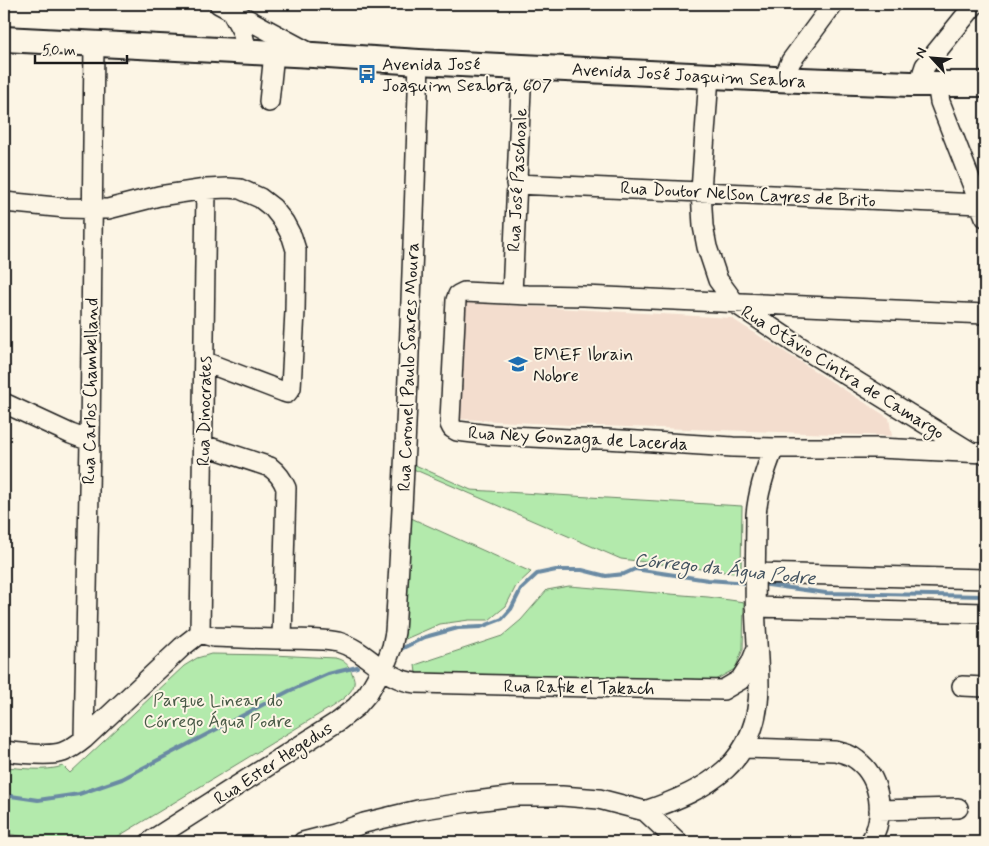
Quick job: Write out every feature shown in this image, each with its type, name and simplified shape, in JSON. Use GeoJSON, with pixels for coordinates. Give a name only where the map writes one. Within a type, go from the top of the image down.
{"type":"FeatureCollection","features":[{"type":"Feature","properties":{"kind":"main road","name":"Avenida José Joaquim Seabra"},"geometry":{"type":"LineString","coordinates":[[4,39],[783,80],[985,84]]}},
{"type":"Feature","properties":{"kind":"street"},"geometry":{"type":"LineString","coordinates":[[783,80],[791,61],[833,4]]}},
{"type":"Feature","properties":{"kind":"street"},"geometry":{"type":"LineString","coordinates":[[975,4],[925,66],[928,84],[940,102],[982,211]]}},
{"type":"Feature","properties":{"kind":"street"},"geometry":{"type":"LineString","coordinates":[[224,6],[242,31],[247,51]]}},
{"type":"Feature","properties":{"kind":"street"},"geometry":{"type":"LineString","coordinates":[[224,6],[313,55]]}},
{"type":"Feature","properties":{"kind":"street","name":"Rua Carlos Chambelland"},"geometry":{"type":"LineString","coordinates":[[84,739],[90,441],[94,44]]}},
{"type":"Feature","properties":{"kind":"street"},"geometry":{"type":"LineString","coordinates":[[270,102],[274,53]]}},
{"type":"Feature","properties":{"kind":"street","name":"Rua Coronel Paulo Soares Moura"},"geometry":{"type":"LineString","coordinates":[[382,669],[392,647],[398,593],[413,260],[419,62]]}},
{"type":"Feature","properties":{"kind":"street","name":"Rua José Paschoale"},"geometry":{"type":"LineString","coordinates":[[512,294],[522,67]]}},
{"type":"Feature","properties":{"kind":"street","name":"Rua Otávio Cintra de Camargo"},"geometry":{"type":"LineString","coordinates":[[709,76],[701,191],[703,226],[707,247],[718,280],[735,303],[796,344],[978,453]]}},
{"type":"Feature","properties":{"kind":"street","name":"Rua Doutor Nelson Cayres de Brito"},"geometry":{"type":"LineString","coordinates":[[516,184],[701,191],[982,211]]}},
{"type":"Feature","properties":{"kind":"street"},"geometry":{"type":"LineString","coordinates":[[4,202],[66,208],[108,209],[159,196],[206,188],[228,188],[240,189],[260,198],[274,208],[292,237],[296,250],[291,388],[287,393],[205,362]]}},
{"type":"Feature","properties":{"kind":"street","name":"Rua Dinocrates"},"geometry":{"type":"LineString","coordinates":[[200,633],[206,188]]}},
{"type":"Feature","properties":{"kind":"street","name":"Rua Ney Gonzaga de Lacerda"},"geometry":{"type":"LineString","coordinates":[[512,294],[464,292],[457,296],[450,420],[454,430],[490,435],[774,448]]}},
{"type":"Feature","properties":{"kind":"street"},"geometry":{"type":"LineString","coordinates":[[512,294],[985,314]]}},
{"type":"Feature","properties":{"kind":"street"},"geometry":{"type":"LineString","coordinates":[[4,403],[90,441]]}},
{"type":"Feature","properties":{"kind":"street"},"geometry":{"type":"LineString","coordinates":[[203,445],[270,467],[278,472],[282,478],[286,494],[282,639]]}},
{"type":"Feature","properties":{"kind":"street"},"geometry":{"type":"LineString","coordinates":[[645,811],[673,802],[714,780],[732,764],[745,748],[754,724],[759,688],[755,603],[757,503],[766,467],[774,448],[878,448],[978,453]]}},
{"type":"Feature","properties":{"kind":"street"},"geometry":{"type":"LineString","coordinates":[[756,576],[985,579]]}},
{"type":"Feature","properties":{"kind":"street"},"geometry":{"type":"LineString","coordinates":[[755,603],[985,613]]}},
{"type":"Feature","properties":{"kind":"street"},"geometry":{"type":"LineString","coordinates":[[4,751],[57,754],[65,751],[84,739],[182,647],[200,633]]}},
{"type":"Feature","properties":{"kind":"street","name":"Rua Rafik el Takach"},"geometry":{"type":"LineString","coordinates":[[200,633],[214,638],[301,639],[336,642],[355,649],[400,680],[416,683],[723,690],[740,680],[751,664],[757,648]]}},
{"type":"Feature","properties":{"kind":"street","name":"Rua Ester Hegedus"},"geometry":{"type":"LineString","coordinates":[[150,842],[337,722],[362,700],[382,669]]}},
{"type":"Feature","properties":{"kind":"street"},"geometry":{"type":"LineString","coordinates":[[962,686],[985,687]]}},
{"type":"Feature","properties":{"kind":"street"},"geometry":{"type":"LineString","coordinates":[[745,748],[835,751],[856,759],[865,767],[873,780],[878,799],[877,826],[874,837],[870,842]]}},
{"type":"Feature","properties":{"kind":"street"},"geometry":{"type":"LineString","coordinates":[[312,841],[364,823],[418,810],[516,796],[562,796],[599,799],[645,811],[678,842]]}},
{"type":"Feature","properties":{"kind":"street"},"geometry":{"type":"LineString","coordinates":[[879,810],[958,808]]}},
{"type":"Feature","properties":{"kind":"shaded area"},"geometry":{"type":"Polygon","coordinates":[[[466,303],[731,318],[889,418],[892,436],[569,425],[460,419],[466,303]]]}},
{"type":"Feature","properties":{"kind":"green space"},"geometry":{"type":"Polygon","coordinates":[[[413,464],[471,490],[742,506],[741,574],[621,559],[411,468],[413,464]]]}},
{"type":"Feature","properties":{"kind":"green space"},"geometry":{"type":"Polygon","coordinates":[[[411,518],[531,572],[516,586],[506,606],[489,620],[469,620],[440,624],[403,640],[411,518]]]}},
{"type":"Feature","properties":{"kind":"green space"},"geometry":{"type":"Polygon","coordinates":[[[569,586],[708,597],[744,602],[743,649],[735,669],[715,680],[416,673],[415,665],[502,636],[521,620],[547,590],[569,586]]]}},
{"type":"Feature","properties":{"kind":"green space","name":"Parque Linear do Córrego Água Podre"},"geometry":{"type":"Polygon","coordinates":[[[211,654],[335,658],[347,665],[353,675],[354,684],[350,692],[332,707],[109,842],[49,842],[4,833],[4,767],[41,769],[63,766],[70,773],[184,666],[197,658],[211,654]]]}},
{"type":"Feature","properties":{"kind":"waterway","name":"Córrego da Água Podre"},"geometry":{"type":"LineString","coordinates":[[401,649],[425,637],[458,628],[481,627],[502,619],[511,609],[521,589],[537,574],[556,570],[582,570],[606,576],[624,574],[635,569],[708,580],[749,583]]}},
{"type":"Feature","properties":{"kind":"waterway","name":"Córrego da Água Podre"},"geometry":{"type":"LineString","coordinates":[[761,584],[826,593],[985,596]]}},
{"type":"Feature","properties":{"kind":"waterway","name":"Córrego da Água Podre"},"geometry":{"type":"LineString","coordinates":[[4,795],[38,800],[79,794],[122,779],[289,691],[328,674],[357,667]]}},
{"type":"Feature","properties":{"kind":"place","name":"Avenida José Joaquim Seabra, 607"},"geometry":{"type":"Point","coordinates":[367,74]}},
{"type":"Feature","properties":{"kind":"place","name":"EMEF Ibrain Nobre"},"geometry":{"type":"Point","coordinates":[518,364]}}]}
